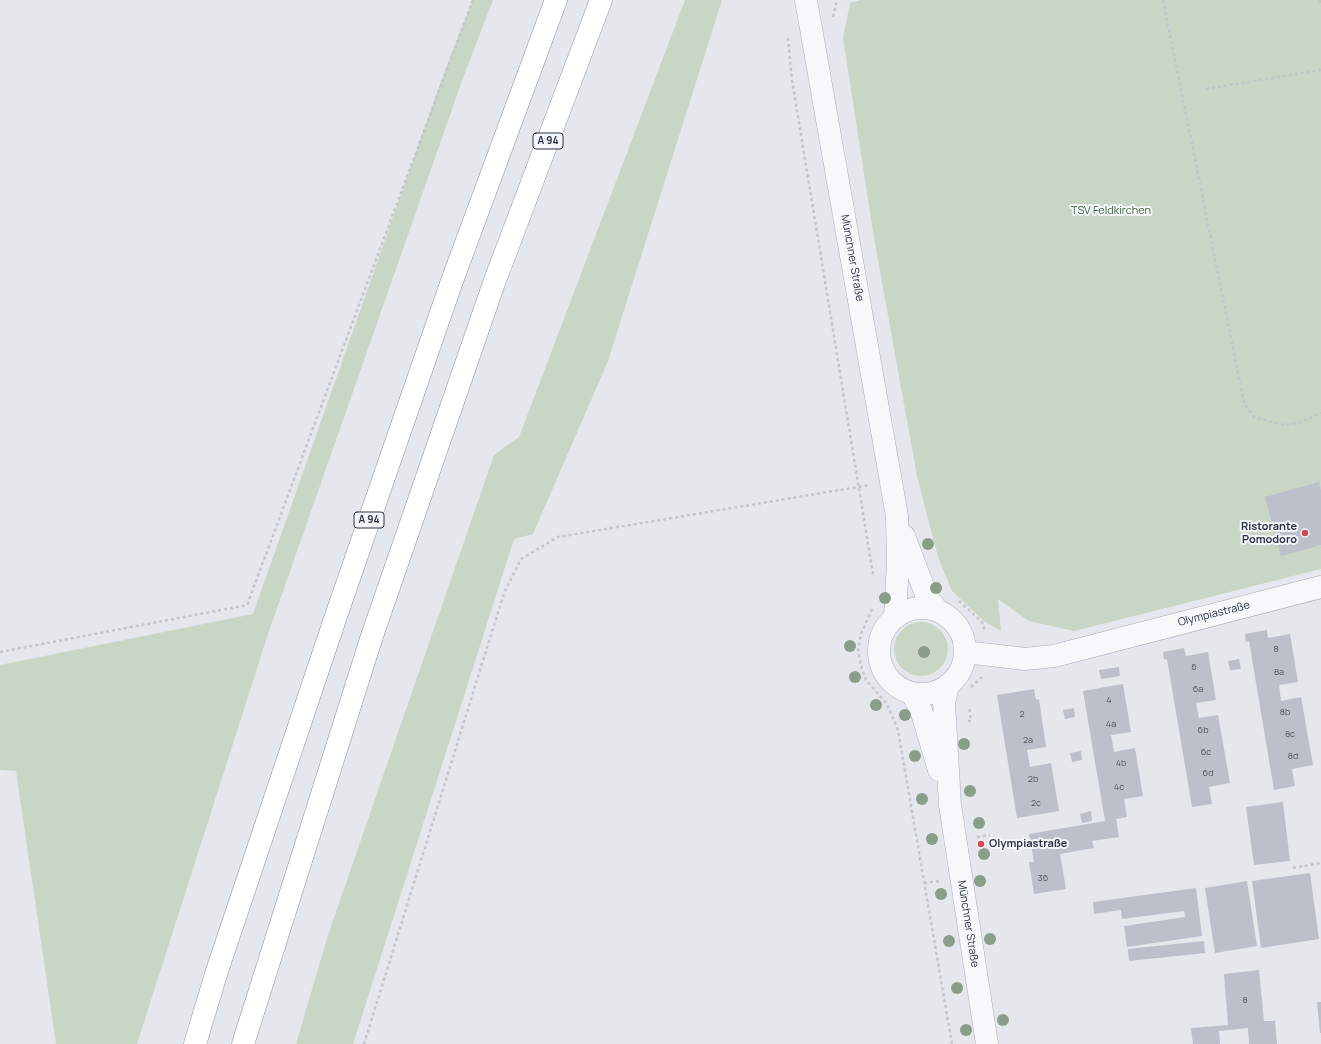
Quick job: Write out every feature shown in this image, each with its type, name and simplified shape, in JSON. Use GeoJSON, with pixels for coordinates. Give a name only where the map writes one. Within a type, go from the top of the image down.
{"type":"FeatureCollection","features":[{"type":"Feature","properties":{"kind":"highway","name":"A 94"},"geometry":{"type":"LineString","coordinates":[[195,1044],[217,971],[336,613],[452,281],[556,0]]}},
{"type":"Feature","properties":{"kind":"highway","name":"A 94"},"geometry":{"type":"LineString","coordinates":[[243,1044],[372,636],[494,283],[601,0]]}},
{"type":"Feature","properties":{"kind":"street","name":"Münchner Straße"},"geometry":{"type":"LineString","coordinates":[[806,0],[897,516],[898,562],[895,618]]}},
{"type":"Feature","properties":{"kind":"street","name":"Münchner Straße"},"geometry":{"type":"LineString","coordinates":[[897,516],[927,597],[938,611]]}},
{"type":"Feature","properties":{"kind":"street","name":"Olympiastraße"},"geometry":{"type":"LineString","coordinates":[[965,652],[1025,659],[1054,656],[1321,587]]}},
{"type":"Feature","properties":{"kind":"street","name":"Münchner Straße"},"geometry":{"type":"LineString","coordinates":[[916,608],[927,608],[938,611],[946,615],[958,627],[964,643],[965,652],[960,671],[948,685],[930,693],[912,693],[895,684],[888,678],[880,660],[879,651],[881,637],[888,624],[904,612],[916,608]]}},
{"type":"Feature","properties":{"kind":"street","name":"Münchner Straße"},"geometry":{"type":"LineString","coordinates":[[948,685],[944,703],[950,805],[987,1044]]}},
{"type":"Feature","properties":{"kind":"street","name":"Münchner Straße"},"geometry":{"type":"LineString","coordinates":[[912,693],[922,713],[950,805]]}},
{"type":"Feature","properties":{"kind":"path"},"geometry":{"type":"LineString","coordinates":[[0,652],[247,605],[473,0]]}},
{"type":"Feature","properties":{"kind":"path"},"geometry":{"type":"LineString","coordinates":[[1163,0],[1244,403],[1254,417],[1284,425],[1298,423],[1321,413]]}},
{"type":"Feature","properties":{"kind":"path"},"geometry":{"type":"LineString","coordinates":[[1320,0],[1321,4]]}},
{"type":"Feature","properties":{"kind":"path"},"geometry":{"type":"LineString","coordinates":[[1206,89],[1321,70]]}},
{"type":"Feature","properties":{"kind":"path"},"geometry":{"type":"LineString","coordinates":[[792,80],[874,579]]}},
{"type":"Feature","properties":{"kind":"path"},"geometry":{"type":"LineString","coordinates":[[364,1044],[504,593],[521,559],[558,537],[850,489]]}},
{"type":"Feature","properties":{"kind":"path"},"geometry":{"type":"LineString","coordinates":[[872,607],[861,634],[858,650],[861,666],[866,680],[887,704],[894,718],[952,1044]]}},
{"type":"Feature","properties":{"kind":"path"},"geometry":{"type":"LineString","coordinates":[[974,837],[990,835]]}},
{"type":"Feature","properties":{"kind":"path"},"geometry":{"type":"LineString","coordinates":[[1293,868],[1321,864]]}},
{"type":"Feature","properties":{"kind":"path"},"geometry":{"type":"LineString","coordinates":[[924,883],[946,880]]}},
{"type":"Feature","properties":{"kind":"green space"},"geometry":{"type":"Polygon","coordinates":[[[473,0],[493,0],[463,78],[268,634],[137,1044],[56,1044],[16,771],[0,770],[0,665],[253,614],[445,70],[473,0]]]}},
{"type":"Feature","properties":{"kind":"green space"},"geometry":{"type":"Polygon","coordinates":[[[685,0],[722,0],[608,361],[533,534],[514,539],[353,1044],[296,1044],[328,935],[494,455],[519,437],[685,0]]]}},
{"type":"Feature","properties":{"kind":"green space","name":"TSV Feldkirchen"},"geometry":{"type":"Polygon","coordinates":[[[860,0],[1321,0],[1321,569],[1074,631],[1029,621],[998,599],[1001,631],[985,622],[952,591],[938,557],[917,476],[874,238],[843,38],[850,3],[860,0]]]}},
{"type":"Feature","properties":{"kind":"green space"},"geometry":{"type":"Polygon","coordinates":[[[916,622],[926,622],[936,626],[944,634],[948,644],[948,654],[944,664],[936,672],[926,676],[916,676],[906,672],[898,664],[894,654],[894,644],[898,634],[906,626],[916,622]]]}},
{"type":"Feature","properties":{"kind":"building"},"geometry":{"type":"Polygon","coordinates":[[[1319,482],[1321,491],[1321,545],[1281,556],[1265,497],[1319,482]]]}},
{"type":"Feature","properties":{"kind":"building"},"geometry":{"type":"Polygon","coordinates":[[[1267,630],[1268,638],[1290,634],[1298,682],[1279,685],[1281,701],[1301,697],[1313,765],[1292,769],[1295,786],[1274,790],[1249,641],[1246,642],[1245,634],[1267,630]]]}},
{"type":"Feature","properties":{"kind":"building"},"geometry":{"type":"Polygon","coordinates":[[[1184,648],[1186,656],[1208,652],[1216,700],[1196,703],[1199,718],[1218,715],[1230,783],[1209,787],[1212,804],[1192,807],[1167,659],[1164,660],[1163,652],[1184,648]]]}},
{"type":"Feature","properties":{"kind":"building"},"geometry":{"type":"Polygon","coordinates":[[[1239,659],[1241,669],[1230,670],[1228,661],[1239,659]]]}},
{"type":"Feature","properties":{"kind":"building"},"geometry":{"type":"Polygon","coordinates":[[[1119,667],[1120,676],[1101,679],[1099,670],[1119,667]]]}},
{"type":"Feature","properties":{"kind":"building"},"geometry":{"type":"Polygon","coordinates":[[[1123,684],[1131,732],[1111,735],[1114,752],[1135,748],[1143,796],[1124,799],[1127,817],[1116,819],[1119,837],[1092,841],[1094,848],[1060,854],[1066,889],[1034,894],[1029,862],[1034,862],[1029,834],[1105,821],[1083,691],[1123,684]]]}},
{"type":"Feature","properties":{"kind":"building"},"geometry":{"type":"Polygon","coordinates":[[[1034,689],[1036,700],[1039,699],[1046,747],[1027,750],[1030,767],[1051,763],[1059,811],[1017,818],[997,695],[1034,689]]]}},
{"type":"Feature","properties":{"kind":"building"},"geometry":{"type":"Polygon","coordinates":[[[1074,708],[1075,717],[1065,719],[1063,710],[1074,708]]]}},
{"type":"Feature","properties":{"kind":"building"},"geometry":{"type":"Polygon","coordinates":[[[1081,751],[1082,760],[1072,762],[1070,753],[1081,751]]]}},
{"type":"Feature","properties":{"kind":"building"},"geometry":{"type":"Polygon","coordinates":[[[1283,802],[1290,861],[1254,865],[1246,807],[1283,802]]]}},
{"type":"Feature","properties":{"kind":"building"},"geometry":{"type":"Polygon","coordinates":[[[1091,811],[1092,821],[1082,823],[1080,814],[1091,811]]]}},
{"type":"Feature","properties":{"kind":"building"},"geometry":{"type":"Polygon","coordinates":[[[1310,873],[1319,939],[1261,948],[1252,881],[1310,873]]]}},
{"type":"Feature","properties":{"kind":"building"},"geometry":{"type":"Polygon","coordinates":[[[1247,881],[1257,946],[1215,953],[1205,888],[1247,881]]]}},
{"type":"Feature","properties":{"kind":"building"},"geometry":{"type":"Polygon","coordinates":[[[1196,888],[1202,936],[1127,947],[1124,926],[1185,917],[1184,911],[1122,919],[1121,910],[1094,914],[1093,902],[1196,888]]]}},
{"type":"Feature","properties":{"kind":"building"},"geometry":{"type":"Polygon","coordinates":[[[1204,941],[1205,953],[1129,961],[1128,949],[1204,941]]]}},
{"type":"Feature","properties":{"kind":"building"},"geometry":{"type":"Polygon","coordinates":[[[1259,970],[1264,1021],[1275,1021],[1277,1044],[1249,1044],[1248,1028],[1219,1031],[1220,1044],[1193,1044],[1191,1028],[1228,1025],[1224,974],[1259,970]]]}},
{"type":"Feature","properties":{"kind":"building"},"geometry":{"type":"Polygon","coordinates":[[[1317,1002],[1321,1002],[1321,1033],[1320,1033],[1317,1002]]]}},
{"type":"Feature","properties":{"kind":"place","name":"Ristorante Pomodoro"},"geometry":{"type":"Point","coordinates":[1305,533]}},
{"type":"Feature","properties":{"kind":"place","name":"Olympiastraße"},"geometry":{"type":"Point","coordinates":[981,844]}}]}
